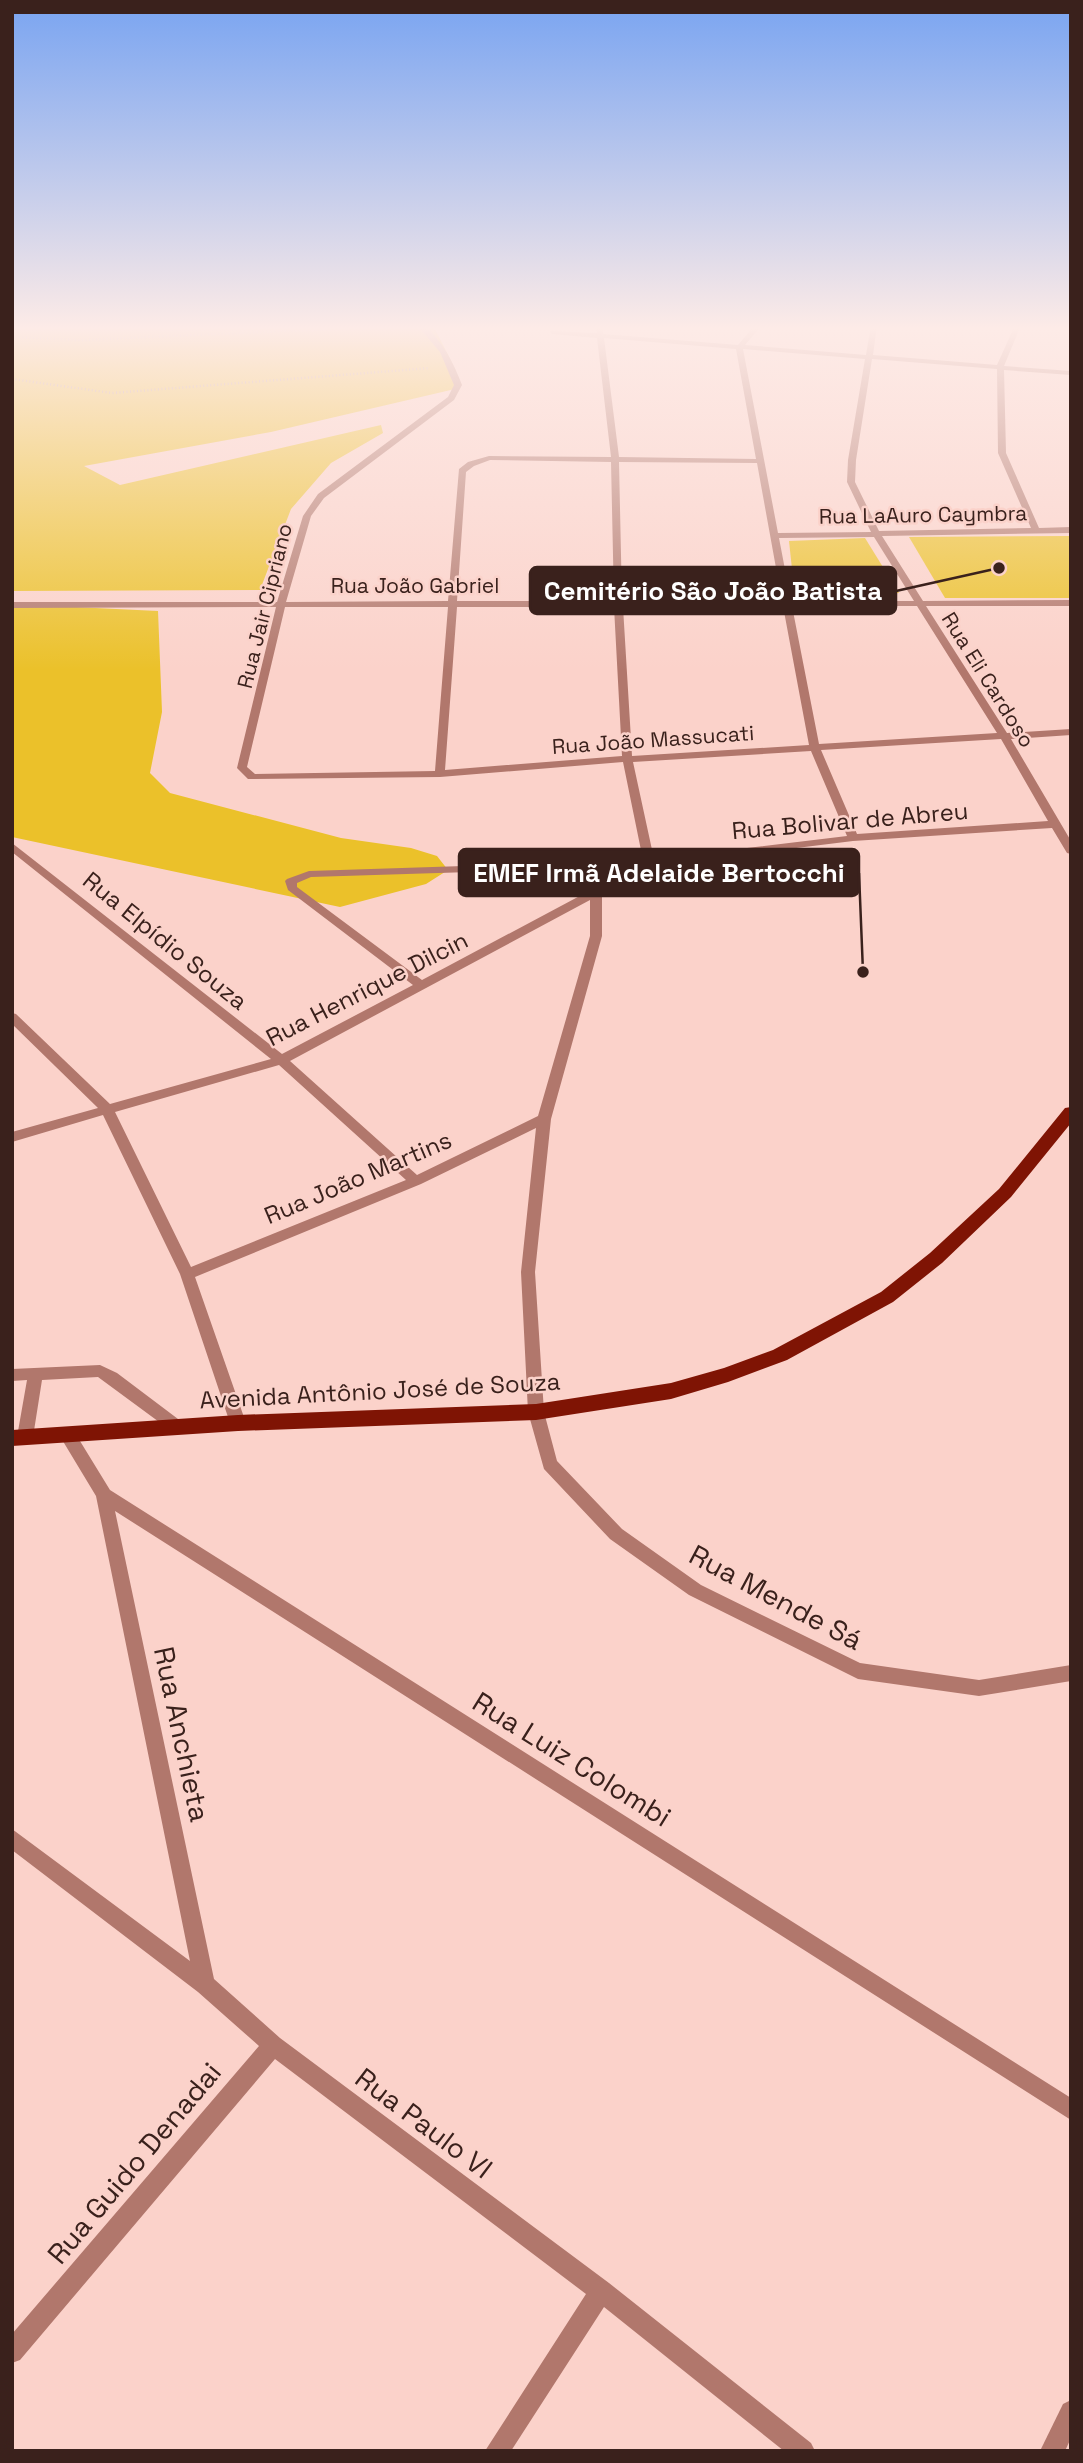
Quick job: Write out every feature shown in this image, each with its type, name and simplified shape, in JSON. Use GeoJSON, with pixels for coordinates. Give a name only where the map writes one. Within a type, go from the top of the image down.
{"type":"FeatureCollection","features":[{"type":"Feature","properties":{"kind":"main road","name":"Avenida Antônio José de Souza"},"geometry":{"type":"LineString","coordinates":[[19,1437],[237,1423],[536,1412],[671,1391],[728,1375],[780,1355],[887,1297],[936,1258],[1005,1193],[1071,1112]]}},
{"type":"Feature","properties":{"kind":"street","name":"Rua Jair Cipriano"},"geometry":{"type":"LineString","coordinates":[[242,768],[281,604],[307,516],[314,506],[355,468],[393,440]]}},
{"type":"Feature","properties":{"kind":"street"},"geometry":{"type":"LineString","coordinates":[[421,985],[292,888],[291,881],[309,874],[649,863],[627,759],[613,440]]}},
{"type":"Feature","properties":{"kind":"street"},"geometry":{"type":"LineString","coordinates":[[758,440],[777,536],[785,601],[815,749],[853,838]]}},
{"type":"Feature","properties":{"kind":"street","name":"Rua Eli Cardoso"},"geometry":{"type":"LineString","coordinates":[[855,440],[851,482],[877,535],[1004,736],[1071,851]]}},
{"type":"Feature","properties":{"kind":"street"},"geometry":{"type":"LineString","coordinates":[[1002,440],[1002,453],[1036,530]]}},
{"type":"Feature","properties":{"kind":"street"},"geometry":{"type":"LineString","coordinates":[[440,774],[462,471],[489,458],[762,461]]}},
{"type":"Feature","properties":{"kind":"street","name":"Rua LaAuro Caymbra"},"geometry":{"type":"LineString","coordinates":[[777,536],[1071,530]]}},
{"type":"Feature","properties":{"kind":"street","name":"Rua João Gabriel"},"geometry":{"type":"LineString","coordinates":[[12,605],[785,601],[1071,603]]}},
{"type":"Feature","properties":{"kind":"street","name":"Rua João Massucati"},"geometry":{"type":"LineString","coordinates":[[242,768],[258,779],[440,774],[627,759],[1071,732]]}},
{"type":"Feature","properties":{"kind":"street","name":"Rua Bolivar de Abreu"},"geometry":{"type":"LineString","coordinates":[[596,892],[649,863],[853,838],[1056,824]]}},
{"type":"Feature","properties":{"kind":"street","name":"Rua Elpídio Souza"},"geometry":{"type":"LineString","coordinates":[[12,846],[281,1060],[416,1181]]}},
{"type":"Feature","properties":{"kind":"street"},"geometry":{"type":"LineString","coordinates":[[536,1412],[528,1272],[544,1119],[596,936],[596,892]]}},
{"type":"Feature","properties":{"kind":"street","name":"Rua Henrique Dilcin"},"geometry":{"type":"LineString","coordinates":[[12,1137],[281,1060],[596,892]]}},
{"type":"Feature","properties":{"kind":"street"},"geometry":{"type":"LineString","coordinates":[[12,1017],[106,1108],[187,1274],[237,1423]]}},
{"type":"Feature","properties":{"kind":"street","name":"Rua João Martins"},"geometry":{"type":"LineString","coordinates":[[187,1274],[416,1181],[544,1119]]}},
{"type":"Feature","properties":{"kind":"street"},"geometry":{"type":"LineString","coordinates":[[12,1375],[100,1371],[112,1377],[176,1426]]}},
{"type":"Feature","properties":{"kind":"street"},"geometry":{"type":"LineString","coordinates":[[19,1437],[36,1373]]}},
{"type":"Feature","properties":{"kind":"street","name":"Rua Mende Sá"},"geometry":{"type":"LineString","coordinates":[[536,1412],[550,1464],[617,1534],[695,1590],[846,1665],[859,1671],[979,1688],[1071,1673]]}},
{"type":"Feature","properties":{"kind":"street","name":"Rua Luiz Colombi"},"geometry":{"type":"LineString","coordinates":[[66,1433],[104,1494],[1071,2110]]}},
{"type":"Feature","properties":{"kind":"street","name":"Rua Anchieta"},"geometry":{"type":"LineString","coordinates":[[104,1494],[205,1985]]}},
{"type":"Feature","properties":{"kind":"street","name":"Rua Paulo VI"},"geometry":{"type":"LineString","coordinates":[[12,1838],[205,1985],[273,2045],[601,2291],[803,2451]]}},
{"type":"Feature","properties":{"kind":"street","name":"Rua Guido Denadai"},"geometry":{"type":"LineString","coordinates":[[12,2352],[273,2045]]}},
{"type":"Feature","properties":{"kind":"street"},"geometry":{"type":"LineString","coordinates":[[497,2451],[601,2291]]}},
{"type":"Feature","properties":{"kind":"street"},"geometry":{"type":"LineString","coordinates":[[1052,2451],[1071,2412]]}},
{"type":"Feature","properties":{"kind":"shaded area"},"geometry":{"type":"Polygon","coordinates":[[[12,440],[227,440],[84,466],[120,485],[316,440],[371,440],[331,463],[291,509],[260,590],[12,591],[12,440]]]}},
{"type":"Feature","properties":{"kind":"shaded area"},"geometry":{"type":"Polygon","coordinates":[[[1071,536],[1071,598],[945,598],[909,537],[1071,536]]]}},
{"type":"Feature","properties":{"kind":"shaded area"},"geometry":{"type":"Polygon","coordinates":[[[865,538],[899,593],[795,597],[789,541],[865,538]]]}},
{"type":"Feature","properties":{"kind":"shaded area"},"geometry":{"type":"Polygon","coordinates":[[[12,604],[158,611],[162,712],[150,773],[170,793],[341,838],[411,848],[437,856],[448,870],[426,884],[340,907],[12,837],[12,604]]]}},
{"type":"Feature","properties":{"kind":"place","name":"Cemitério São João Batista"},"geometry":{"type":"Point","coordinates":[999,568]}},
{"type":"Feature","properties":{"kind":"place","name":"EMEF Irmã Adelaide Bertocchi"},"geometry":{"type":"Point","coordinates":[863,972]}}]}
